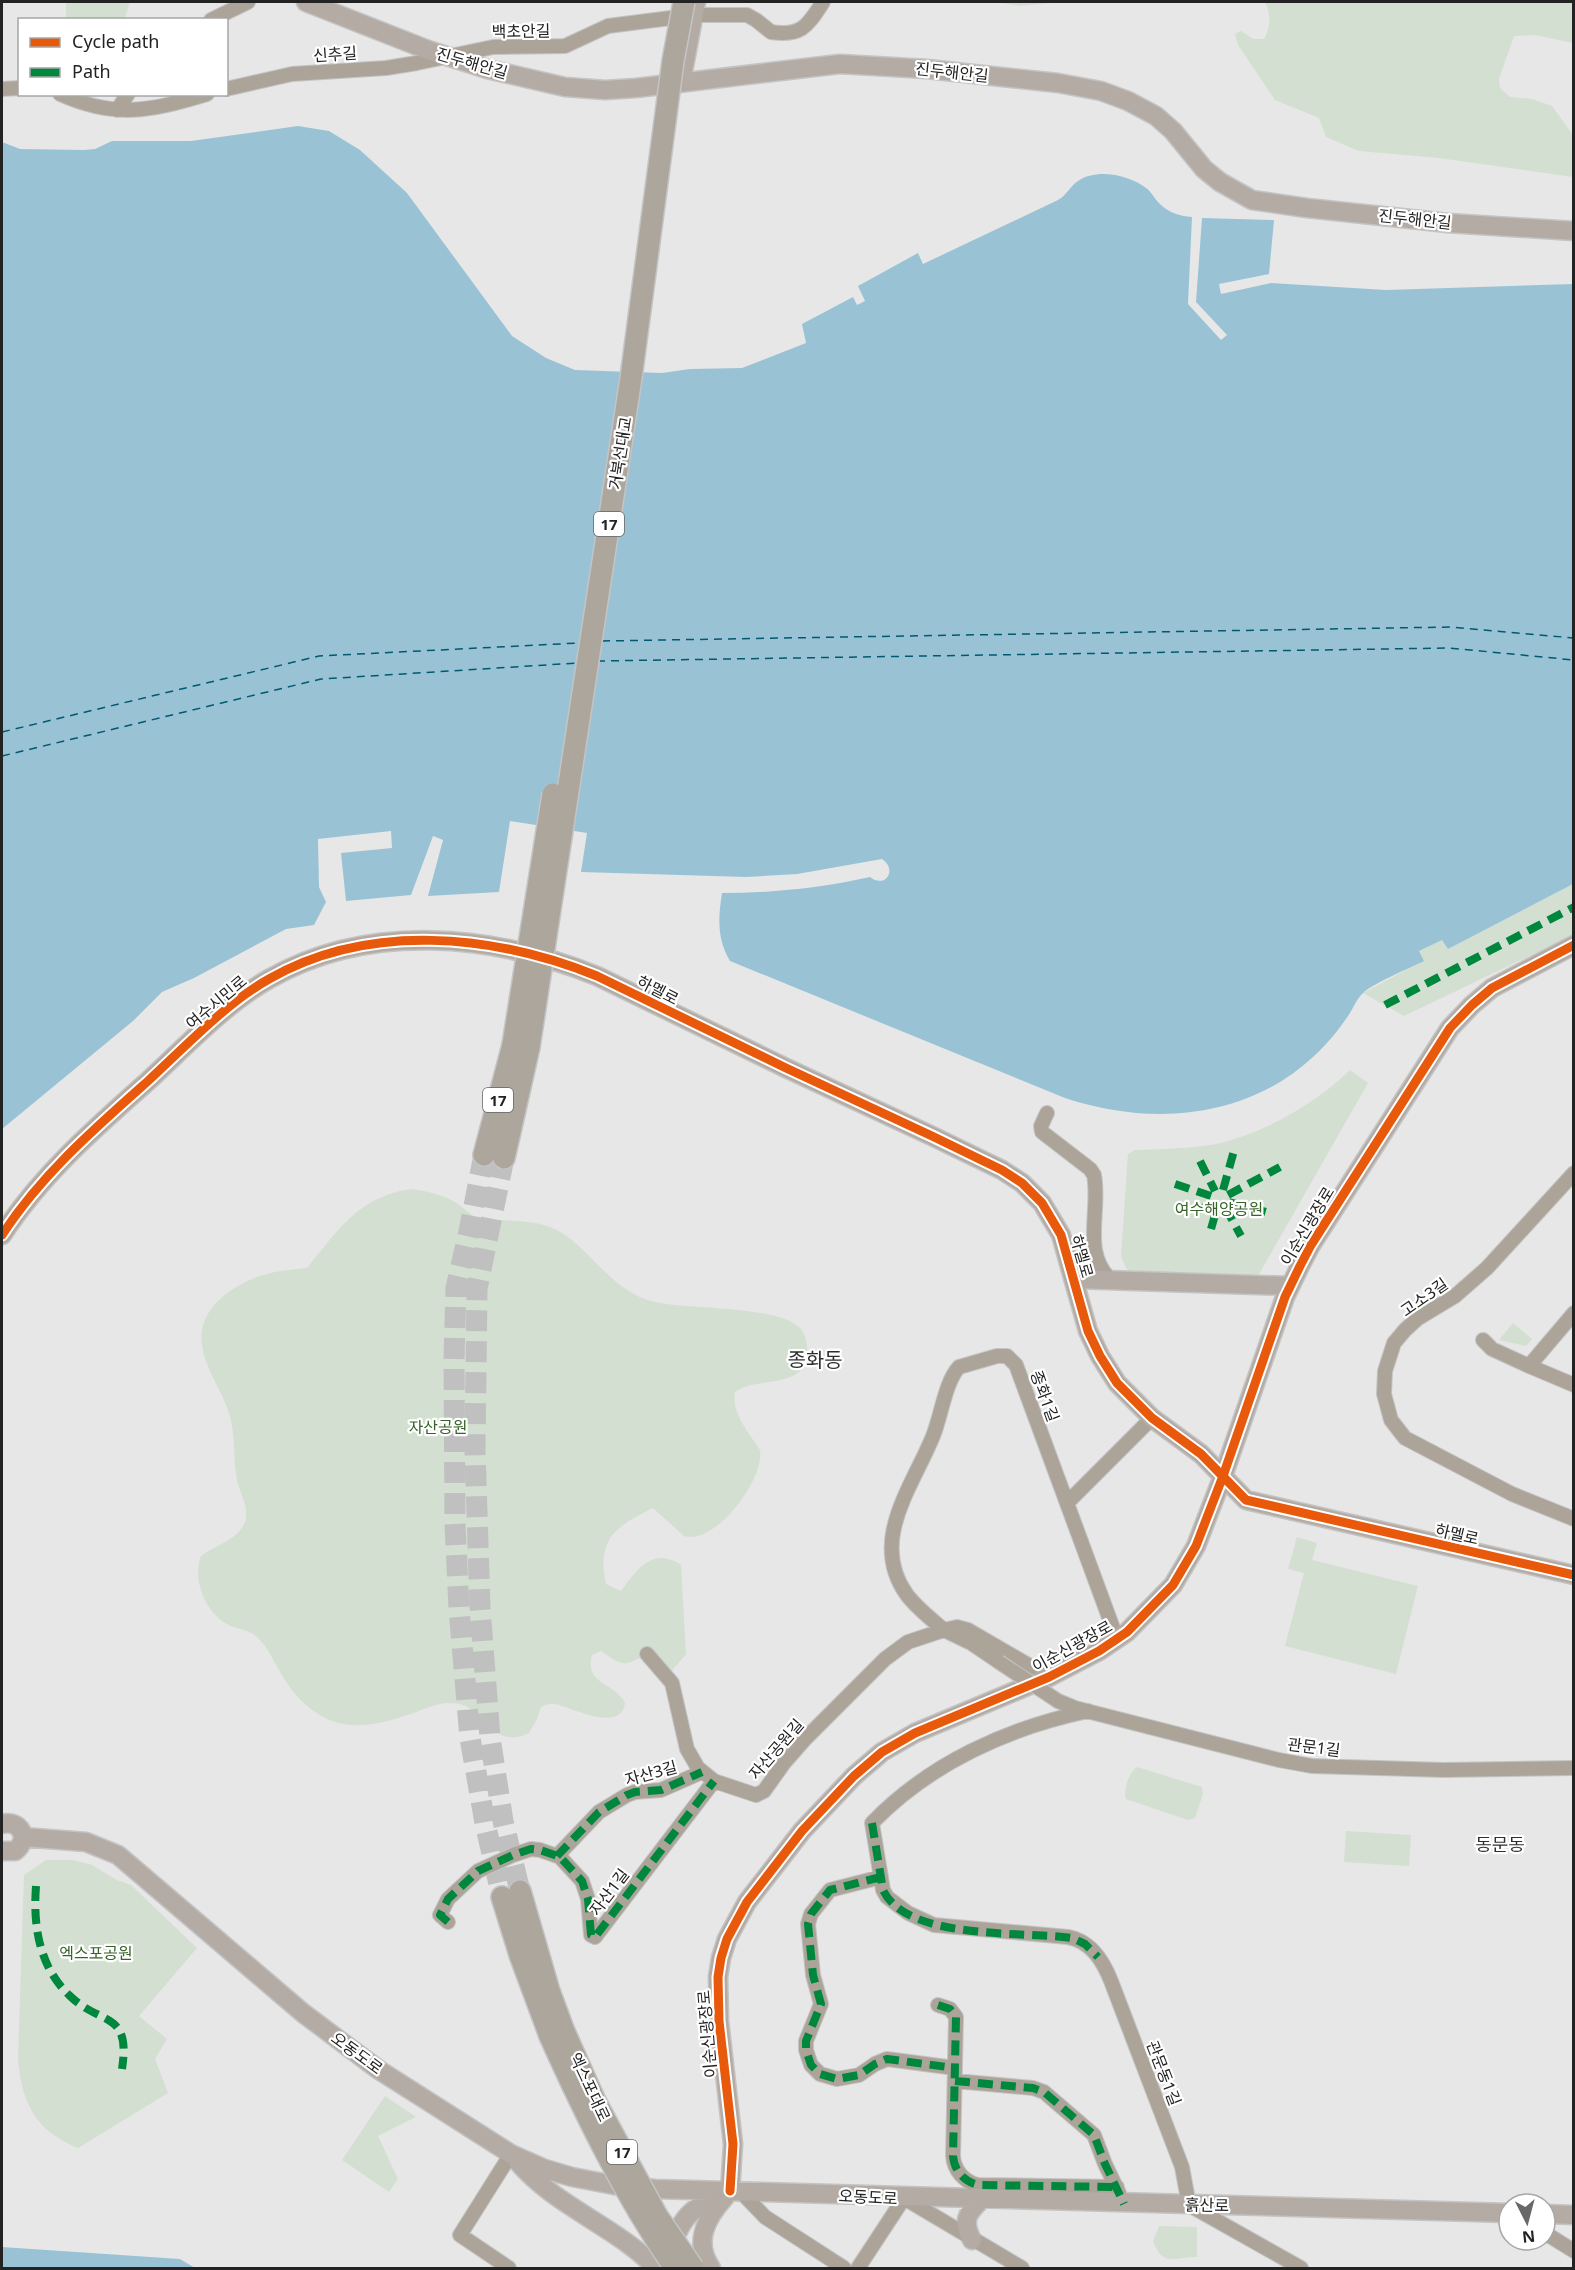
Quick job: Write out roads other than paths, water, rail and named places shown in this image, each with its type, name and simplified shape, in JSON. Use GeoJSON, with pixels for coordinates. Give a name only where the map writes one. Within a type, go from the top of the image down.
{"type":"FeatureCollection","features":[{"type":"Feature","properties":{"kind":"main road","name":"거북선대교"},"geometry":{"type":"LineString","coordinates":[[521,1046],[619,377],[660,58],[670,2]]}},
{"type":"Feature","properties":{"kind":"main road","name":"거북선대교"},"geometry":{"type":"LineString","coordinates":[[521,1046],[631,378],[673,61],[691,6]]}},
{"type":"Feature","properties":{"kind":"main road","name":"17"},"geometry":{"type":"LineString","coordinates":[[494,1156],[521,1046]]}},
{"type":"Feature","properties":{"kind":"main road","name":"엑스포대로"},"geometry":{"type":"LineString","coordinates":[[511,1894],[549,1991],[557,2033],[583,2108],[644,2224],[675,2268]]}},
{"type":"Feature","properties":{"kind":"main road","name":"엑스포대로"},"geometry":{"type":"LineString","coordinates":[[557,2033],[657,2216],[693,2268]]}},
{"type":"Feature","properties":{"kind":"street"},"geometry":{"type":"LineString","coordinates":[[215,18],[248,2]]}},
{"type":"Feature","properties":{"kind":"street","name":"진두해안길"},"geometry":{"type":"LineString","coordinates":[[306,2],[448,57],[573,88],[626,89],[840,64],[927,69],[1058,83],[1108,94],[1156,116],[1173,131],[1204,170],[1252,200],[1448,223],[1574,231]]}},
{"type":"Feature","properties":{"kind":"street","name":"백초안길"},"geometry":{"type":"LineString","coordinates":[[448,57],[493,47],[566,46],[608,26],[691,6],[747,15],[771,32],[792,32],[807,26],[823,2]]}},
{"type":"Feature","properties":{"kind":"street"},"geometry":{"type":"LineString","coordinates":[[681,82],[691,6]]}},
{"type":"Feature","properties":{"kind":"street","name":"신추길"},"geometry":{"type":"LineString","coordinates":[[228,89],[292,74],[386,68],[448,57]]}},
{"type":"Feature","properties":{"kind":"street"},"geometry":{"type":"LineString","coordinates":[[2,88],[18,88]]}},
{"type":"Feature","properties":{"kind":"street"},"geometry":{"type":"LineString","coordinates":[[65,96],[88,105],[117,110],[147,110],[200,96]]}},
{"type":"Feature","properties":{"kind":"street"},"geometry":{"type":"LineString","coordinates":[[117,110],[127,96]]}},
{"type":"Feature","properties":{"kind":"street","name":"여수시민로"},"geometry":{"type":"LineString","coordinates":[[2,1235],[48,1176],[81,1140],[234,1004],[269,979],[320,955],[374,944],[464,942],[522,952]]}},
{"type":"Feature","properties":{"kind":"street","name":"이순신광장로"},"geometry":{"type":"LineString","coordinates":[[735,2191],[733,2144],[717,1987],[722,1952],[747,1902],[802,1831],[854,1776],[882,1752],[915,1733],[1049,1677],[1099,1651],[1117,1639],[1153,1606],[1184,1569],[1196,1546],[1290,1286],[1311,1245],[1450,1028],[1492,988],[1574,945]]}},
{"type":"Feature","properties":{"kind":"street","name":"하멜로"},"geometry":{"type":"LineString","coordinates":[[522,952],[569,965],[597,976],[1008,1173],[1032,1191],[1050,1215],[1064,1244],[1082,1315],[1095,1348],[1122,1389],[1152,1418],[1201,1454],[1243,1499],[1252,1503],[1574,1575]]}},
{"type":"Feature","properties":{"kind":"street"},"geometry":{"type":"LineString","coordinates":[[1047,1113],[1041,1126],[1042,1132],[1090,1169],[1094,1175],[1095,1254],[1100,1268],[1111,1280]]}},
{"type":"Feature","properties":{"kind":"street","name":"고소3길"},"geometry":{"type":"LineString","coordinates":[[1574,1173],[1472,1282],[1405,1330],[1390,1353],[1384,1386],[1389,1414],[1394,1426],[1405,1438],[1512,1494],[1574,1519]]}},
{"type":"Feature","properties":{"kind":"street","name":"이순신광장로"},"geometry":{"type":"LineString","coordinates":[[1074,1279],[1290,1286]]}},
{"type":"Feature","properties":{"kind":"street"},"geometry":{"type":"LineString","coordinates":[[1529,1366],[1574,1313]]}},
{"type":"Feature","properties":{"kind":"street"},"geometry":{"type":"LineString","coordinates":[[1483,1340],[1492,1349],[1574,1385]]}},
{"type":"Feature","properties":{"kind":"street","name":"종화1길"},"geometry":{"type":"LineString","coordinates":[[944,1630],[915,1604],[905,1591],[893,1562],[892,1545],[896,1519],[903,1498],[934,1434],[951,1381],[959,1367],[997,1356],[1006,1356],[1013,1360],[1117,1639]]}},
{"type":"Feature","properties":{"kind":"street"},"geometry":{"type":"LineString","coordinates":[[1067,1503],[1152,1418]]}},
{"type":"Feature","properties":{"kind":"street","name":"자산공원길"},"geometry":{"type":"LineString","coordinates":[[647,1654],[672,1683],[687,1749],[698,1768],[714,1781],[756,1795],[761,1794],[806,1738],[885,1659],[908,1642],[957,1627],[968,1630],[1049,1677]]}},
{"type":"Feature","properties":{"kind":"street","name":"관문1길"},"geometry":{"type":"LineString","coordinates":[[944,1630],[971,1643],[1058,1701],[1088,1711],[1279,1760],[1312,1766],[1444,1770],[1574,1768]]}},
{"type":"Feature","properties":{"kind":"street"},"geometry":{"type":"LineString","coordinates":[[1088,1711],[1029,1726],[990,1742],[947,1764],[903,1794],[872,1823],[881,1877],[830,1890],[810,1917],[808,1927],[812,1970],[821,2006],[806,2041],[806,2050],[809,2061],[820,2074],[837,2079],[855,2077],[887,2059],[900,2059],[955,2074],[1044,2092],[1094,2135],[1121,2196]]}},
{"type":"Feature","properties":{"kind":"street","name":"자산3길"},"geometry":{"type":"LineString","coordinates":[[557,1856],[599,1812],[627,1795],[662,1790],[702,1772]]}},
{"type":"Feature","properties":{"kind":"street","name":"자산1길"},"geometry":{"type":"LineString","coordinates":[[557,1856],[571,1867],[584,1884],[591,1935],[595,1937],[714,1781]]}},
{"type":"Feature","properties":{"kind":"street"},"geometry":{"type":"LineString","coordinates":[[2,1824],[9,1822],[18,1826],[23,1837],[22,1844],[15,1851],[2,1851]]}},
{"type":"Feature","properties":{"kind":"street","name":"오동도로"},"geometry":{"type":"LineString","coordinates":[[23,1837],[86,1842],[118,1855],[303,2013],[380,2070],[511,2154],[545,2169],[591,2182],[655,2189],[904,2198],[1022,2268]]}},
{"type":"Feature","properties":{"kind":"street"},"geometry":{"type":"LineString","coordinates":[[448,1922],[440,1915],[445,1904],[478,1870],[531,1850],[540,1850],[557,1856]]}},
{"type":"Feature","properties":{"kind":"street","name":"관문동1길"},"geometry":{"type":"LineString","coordinates":[[881,1877],[887,1897],[923,1922],[944,1928],[1072,1938],[1085,1944],[1098,1957],[1106,1968],[1182,2166],[1189,2205]]}},
{"type":"Feature","properties":{"kind":"street"},"geometry":{"type":"LineString","coordinates":[[938,2005],[947,2007],[956,2015],[953,2160],[957,2170],[969,2182],[978,2186],[1121,2196]]}},
{"type":"Feature","properties":{"kind":"street"},"geometry":{"type":"LineString","coordinates":[[509,2268],[460,2235],[511,2154],[531,2176],[554,2195],[658,2268]]}},
{"type":"Feature","properties":{"kind":"street"},"geometry":{"type":"LineString","coordinates":[[711,2268],[702,2249],[704,2227],[712,2212],[735,2191],[765,2217],[844,2268]]}},
{"type":"Feature","properties":{"kind":"street","name":"오동도로"},"geometry":{"type":"LineString","coordinates":[[658,2268],[684,2218],[701,2205],[735,2191]]}},
{"type":"Feature","properties":{"kind":"street","name":"흙산로"},"geometry":{"type":"LineString","coordinates":[[904,2198],[981,2200],[1121,2196],[1189,2205],[1497,2213]]}},
{"type":"Feature","properties":{"kind":"street"},"geometry":{"type":"LineString","coordinates":[[858,2268],[904,2198]]}},
{"type":"Feature","properties":{"kind":"street"},"geometry":{"type":"LineString","coordinates":[[972,2240],[965,2220],[968,2213],[981,2200]]}},
{"type":"Feature","properties":{"kind":"street"},"geometry":{"type":"LineString","coordinates":[[1189,2205],[1301,2268]]}},
{"type":"Feature","properties":{"kind":"street"},"geometry":{"type":"LineString","coordinates":[[1557,2214],[1574,2215]]}},
{"type":"Feature","properties":{"kind":"street"},"geometry":{"type":"LineString","coordinates":[[1557,2240],[1574,2251]]}},
{"type":"Feature","properties":{"kind":"water"},"geometry":{"type":"Polygon","coordinates":[[[298,126],[329,131],[360,150],[407,193],[512,336],[546,358],[575,370],[662,373],[690,369],[742,368],[806,343],[802,324],[853,297],[857,305],[865,301],[858,286],[918,253],[923,264],[1058,200],[1073,185],[1086,177],[1103,174],[1139,183],[1169,211],[1192,217],[1188,304],[1221,340],[1227,335],[1196,302],[1202,218],[1274,220],[1269,274],[1219,284],[1221,294],[1271,283],[1386,290],[1573,284],[1573,884],[1448,949],[1442,940],[1419,951],[1424,961],[1363,993],[1327,1043],[1286,1078],[1257,1094],[1227,1105],[1195,1112],[1162,1114],[1097,1107],[1065,1098],[730,961],[723,945],[720,928],[722,893],[796,889],[870,877],[880,881],[888,877],[889,873],[887,863],[882,859],[797,874],[746,877],[581,872],[587,833],[510,821],[499,892],[428,896],[443,840],[433,836],[411,895],[346,901],[341,853],[392,848],[391,831],[318,839],[319,887],[326,902],[314,925],[286,929],[194,978],[162,992],[133,1021],[2,1129],[2,142],[20,149],[84,150],[95,149],[112,141],[191,141],[298,126]]]}},
{"type":"Feature","properties":{"kind":"water"},"geometry":{"type":"Polygon","coordinates":[[[2,2247],[180,2259],[195,2268],[2,2268],[2,2247]]]}},
{"type":"Feature","properties":{"kind":"tunnel"},"geometry":{"type":"LineString","coordinates":[[484,1155],[456,1288],[455,1524],[459,1609],[470,1738],[485,1823],[502,1897]]}},
{"type":"Feature","properties":{"kind":"tunnel"},"geometry":{"type":"LineString","coordinates":[[504,1158],[477,1289],[475,1450],[480,1607],[490,1738],[503,1821],[520,1891]]}},
{"type":"Feature","properties":{"kind":"district","name":"종화동"},"geometry":{"type":"Point","coordinates":[815,1359]}},
{"type":"Feature","properties":{"kind":"district","name":"동문동"},"geometry":{"type":"Point","coordinates":[1500,1844]}},
{"type":"Feature","properties":{"kind":"park label","name":"여수해양공원"},"geometry":{"type":"Point","coordinates":[1219,1209]}},
{"type":"Feature","properties":{"kind":"park label","name":"자산공원"},"geometry":{"type":"Point","coordinates":[438,1427]}},
{"type":"Feature","properties":{"kind":"park label","name":"엑스포공원"},"geometry":{"type":"Point","coordinates":[96,1953]}}]}
